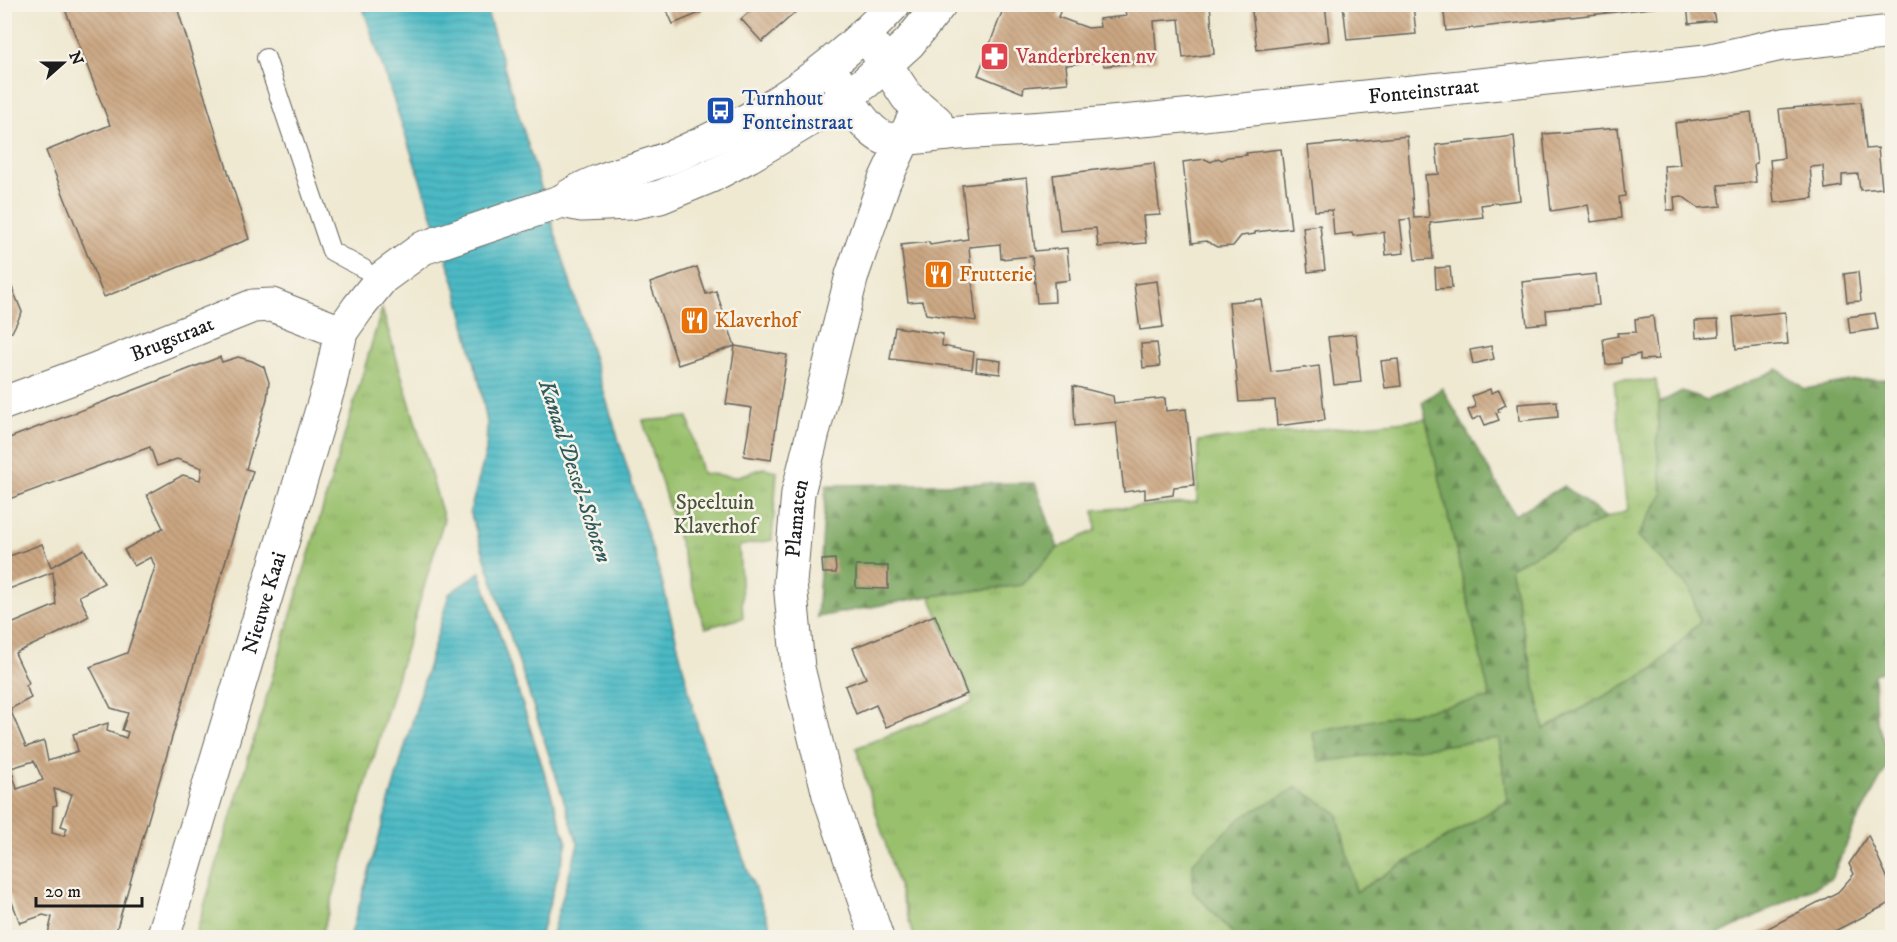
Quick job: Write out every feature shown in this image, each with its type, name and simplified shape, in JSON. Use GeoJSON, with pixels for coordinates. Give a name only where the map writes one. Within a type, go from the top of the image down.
{"type":"FeatureCollection","features":[{"type":"Feature","properties":{"kind":"street"},"geometry":{"type":"LineString","coordinates":[[373,273],[436,244],[556,203],[578,189],[599,180],[679,154],[734,127],[794,93],[829,67],[894,4]]}},
{"type":"Feature","properties":{"kind":"street"},"geometry":{"type":"LineString","coordinates":[[556,203],[582,205],[630,202],[660,197],[711,176],[847,97],[909,43],[940,4]]}},
{"type":"Feature","properties":{"kind":"street","name":"Fonteinstraat"},"geometry":{"type":"LineString","coordinates":[[829,67],[869,127],[884,138],[905,138],[951,133],[1042,129],[1224,112],[1651,67],[1706,61],[1782,44],[1893,32]]}},
{"type":"Feature","properties":{"kind":"street"},"geometry":{"type":"LineString","coordinates":[[865,33],[907,97],[951,133]]}},
{"type":"Feature","properties":{"kind":"street","name":"Plamaten"},"geometry":{"type":"LineString","coordinates":[[878,938],[829,795],[798,668],[790,583],[798,493],[852,275],[884,182],[919,107]]}},
{"type":"Feature","properties":{"kind":"street","name":"Nieuwe Kaai"},"geometry":{"type":"LineString","coordinates":[[163,938],[327,394],[341,332],[358,308],[373,273]]}},
{"type":"Feature","properties":{"kind":"street","name":"Brugstraat"},"geometry":{"type":"LineString","coordinates":[[4,403],[94,370],[253,306],[272,305],[341,332]]}},
{"type":"Feature","properties":{"kind":"lane"},"geometry":{"type":"LineString","coordinates":[[266,58],[331,251],[373,273]]}},
{"type":"Feature","properties":{"kind":"green space"},"geometry":{"type":"Polygon","coordinates":[[[382,309],[444,519],[321,937],[195,937],[382,309]]]}},
{"type":"Feature","properties":{"kind":"green space"},"geometry":{"type":"Polygon","coordinates":[[[1778,369],[1805,389],[1854,380],[1892,379],[1892,669],[1874,674],[1876,718],[1890,761],[1854,827],[1831,879],[1713,937],[1236,937],[1193,891],[1193,862],[1242,817],[1297,787],[1337,813],[1356,892],[1507,801],[1499,738],[1320,762],[1312,732],[1490,698],[1422,402],[1442,388],[1515,515],[1564,486],[1606,518],[1510,568],[1544,729],[1652,670],[1700,622],[1690,589],[1638,536],[1663,494],[1657,447],[1659,403],[1682,391],[1707,400],[1778,369]]]}},
{"type":"Feature","properties":{"kind":"green space"},"geometry":{"type":"Polygon","coordinates":[[[1656,380],[1659,403],[1657,447],[1663,494],[1638,536],[1690,589],[1700,622],[1652,670],[1544,730],[1510,568],[1606,518],[1628,510],[1614,381],[1656,380]]]}},
{"type":"Feature","properties":{"kind":"green space","name":"Speeltuin Klaverhof"},"geometry":{"type":"Polygon","coordinates":[[[688,417],[702,473],[735,477],[764,468],[777,471],[772,540],[739,546],[743,618],[705,628],[643,421],[688,417]]]}},
{"type":"Feature","properties":{"kind":"green space"},"geometry":{"type":"Polygon","coordinates":[[[1426,419],[1491,698],[1312,732],[1320,762],[1499,738],[1507,801],[1356,893],[1337,813],[1193,891],[1236,937],[914,937],[856,748],[973,702],[930,596],[1022,585],[1058,548],[1096,530],[1094,510],[1197,502],[1198,441],[1426,419]]]}},
{"type":"Feature","properties":{"kind":"green space"},"geometry":{"type":"Polygon","coordinates":[[[1035,483],[1058,548],[1022,585],[930,596],[817,617],[826,485],[1035,483]]]}},
{"type":"Feature","properties":{"kind":"water","name":"Kanaal Dessel-Schoten"},"geometry":{"type":"Polygon","coordinates":[[[362,5],[485,5],[662,581],[699,732],[748,871],[775,937],[551,937],[578,844],[470,512],[486,451],[487,423],[480,385],[455,284],[362,5]]]}},
{"type":"Feature","properties":{"kind":"water"},"geometry":{"type":"Polygon","coordinates":[[[480,572],[567,843],[540,937],[350,937],[449,594],[480,572]]]}},
{"type":"Feature","properties":{"kind":"building"},"geometry":{"type":"Polygon","coordinates":[[[63,4],[176,4],[249,239],[104,297],[46,151],[110,125],[63,4]]]}},
{"type":"Feature","properties":{"kind":"building"},"geometry":{"type":"Polygon","coordinates":[[[664,4],[699,4],[702,12],[673,24],[664,4]]]}},
{"type":"Feature","properties":{"kind":"building"},"geometry":{"type":"Polygon","coordinates":[[[1005,4],[1063,4],[1058,17],[1088,28],[1100,27],[1099,19],[1126,16],[1124,4],[1210,4],[1214,54],[1183,58],[1179,19],[1154,21],[1157,61],[1104,66],[1103,61],[1066,65],[1068,83],[1024,87],[1023,93],[978,75],[1005,4]]]}},
{"type":"Feature","properties":{"kind":"building"},"geometry":{"type":"Polygon","coordinates":[[[1251,4],[1325,4],[1329,41],[1257,50],[1251,4]]]}},
{"type":"Feature","properties":{"kind":"building"},"geometry":{"type":"Polygon","coordinates":[[[1343,4],[1413,4],[1416,34],[1347,40],[1343,4]]]}},
{"type":"Feature","properties":{"kind":"building"},"geometry":{"type":"Polygon","coordinates":[[[1443,4],[1660,4],[1660,7],[1446,31],[1443,4]]]}},
{"type":"Feature","properties":{"kind":"building"},"geometry":{"type":"Polygon","coordinates":[[[1687,4],[1712,4],[1715,21],[1689,24],[1687,4]]]}},
{"type":"Feature","properties":{"kind":"building"},"geometry":{"type":"Polygon","coordinates":[[[757,5],[801,5],[762,42],[741,19],[757,5]]]}},
{"type":"Feature","properties":{"kind":"building"},"geometry":{"type":"Polygon","coordinates":[[[1861,102],[1866,149],[1878,148],[1882,188],[1860,190],[1858,174],[1842,175],[1842,186],[1825,189],[1823,166],[1810,167],[1813,198],[1774,203],[1770,160],[1784,158],[1779,109],[1861,102]]]}},
{"type":"Feature","properties":{"kind":"building"},"geometry":{"type":"Polygon","coordinates":[[[1751,112],[1757,163],[1754,164],[1756,182],[1718,185],[1721,206],[1699,208],[1682,196],[1674,197],[1675,210],[1667,210],[1664,166],[1680,165],[1675,123],[1751,112]]]}},
{"type":"Feature","properties":{"kind":"building"},"geometry":{"type":"Polygon","coordinates":[[[1618,128],[1625,196],[1619,197],[1621,218],[1591,222],[1588,205],[1551,211],[1543,134],[1618,128]]]}},
{"type":"Feature","properties":{"kind":"building"},"geometry":{"type":"Polygon","coordinates":[[[1407,136],[1414,218],[1429,217],[1425,175],[1439,174],[1436,145],[1514,136],[1520,200],[1481,205],[1483,217],[1430,223],[1433,259],[1415,260],[1410,219],[1400,220],[1404,253],[1386,255],[1384,232],[1353,236],[1352,233],[1334,235],[1332,210],[1315,211],[1308,146],[1407,136]]]}},
{"type":"Feature","properties":{"kind":"building"},"geometry":{"type":"Polygon","coordinates":[[[1281,149],[1291,228],[1241,236],[1233,246],[1217,247],[1206,241],[1192,243],[1183,162],[1205,159],[1211,162],[1218,158],[1222,160],[1227,157],[1247,155],[1246,153],[1281,149]]]}},
{"type":"Feature","properties":{"kind":"building"},"geometry":{"type":"Polygon","coordinates":[[[1154,163],[1160,215],[1143,216],[1146,243],[1098,247],[1096,228],[1060,231],[1053,175],[1154,163]]]}},
{"type":"Feature","properties":{"kind":"building"},"geometry":{"type":"Polygon","coordinates":[[[1027,178],[1035,251],[1067,248],[1070,280],[1054,282],[1055,302],[1037,303],[1032,256],[1001,259],[1000,244],[969,247],[976,321],[926,314],[922,301],[908,302],[901,245],[929,242],[930,245],[968,239],[962,185],[1027,178]]]}},
{"type":"Feature","properties":{"kind":"building"},"geometry":{"type":"Polygon","coordinates":[[[1320,225],[1325,270],[1308,272],[1303,227],[1320,225]]]}},
{"type":"Feature","properties":{"kind":"building","name":"Klaverhof"},"geometry":{"type":"Polygon","coordinates":[[[697,267],[706,294],[716,291],[735,346],[678,365],[650,283],[697,267]]]}},
{"type":"Feature","properties":{"kind":"building"},"geometry":{"type":"Polygon","coordinates":[[[1450,267],[1452,288],[1436,289],[1435,268],[1450,267]]]}},
{"type":"Feature","properties":{"kind":"building"},"geometry":{"type":"Polygon","coordinates":[[[4,268],[22,312],[12,332],[4,335],[4,268]]]}},
{"type":"Feature","properties":{"kind":"building"},"geometry":{"type":"Polygon","coordinates":[[[1858,272],[1861,301],[1847,302],[1844,274],[1858,272]]]}},
{"type":"Feature","properties":{"kind":"building"},"geometry":{"type":"Polygon","coordinates":[[[1596,274],[1599,305],[1546,310],[1547,323],[1527,325],[1522,282],[1596,274]]]}},
{"type":"Feature","properties":{"kind":"building"},"geometry":{"type":"Polygon","coordinates":[[[1157,281],[1163,327],[1140,330],[1134,284],[1157,281]]]}},
{"type":"Feature","properties":{"kind":"building"},"geometry":{"type":"Polygon","coordinates":[[[1261,299],[1271,372],[1319,366],[1325,420],[1277,426],[1275,400],[1239,402],[1229,302],[1261,299]]]}},
{"type":"Feature","properties":{"kind":"building"},"geometry":{"type":"Polygon","coordinates":[[[1785,312],[1788,344],[1736,349],[1733,317],[1785,312]]]}},
{"type":"Feature","properties":{"kind":"building"},"geometry":{"type":"Polygon","coordinates":[[[1875,313],[1878,329],[1850,333],[1848,317],[1875,313]]]}},
{"type":"Feature","properties":{"kind":"building"},"geometry":{"type":"Polygon","coordinates":[[[1653,316],[1658,359],[1640,360],[1640,354],[1621,358],[1621,363],[1606,365],[1603,339],[1618,336],[1617,333],[1636,332],[1635,319],[1653,316]]]}},
{"type":"Feature","properties":{"kind":"building"},"geometry":{"type":"Polygon","coordinates":[[[1718,320],[1719,336],[1696,338],[1695,321],[1718,320]]]}},
{"type":"Feature","properties":{"kind":"building"},"geometry":{"type":"Polygon","coordinates":[[[895,327],[943,334],[942,346],[974,352],[972,369],[890,359],[895,327]]]}},
{"type":"Feature","properties":{"kind":"building"},"geometry":{"type":"Polygon","coordinates":[[[1356,334],[1361,382],[1334,385],[1328,337],[1356,334]]]}},
{"type":"Feature","properties":{"kind":"building"},"geometry":{"type":"Polygon","coordinates":[[[1157,343],[1160,366],[1143,368],[1141,344],[1157,343]]]}},
{"type":"Feature","properties":{"kind":"building"},"geometry":{"type":"Polygon","coordinates":[[[735,346],[787,355],[771,460],[744,456],[752,408],[726,404],[735,346]]]}},
{"type":"Feature","properties":{"kind":"building"},"geometry":{"type":"Polygon","coordinates":[[[1491,346],[1494,359],[1473,364],[1470,350],[1491,346]]]}},
{"type":"Feature","properties":{"kind":"building"},"geometry":{"type":"Polygon","coordinates":[[[220,357],[222,362],[238,357],[264,367],[269,382],[267,399],[246,469],[253,471],[114,938],[47,938],[52,917],[43,915],[20,923],[4,881],[4,627],[56,605],[53,572],[4,591],[4,558],[42,544],[51,567],[84,549],[104,583],[79,596],[89,616],[15,653],[29,683],[26,685],[31,698],[10,709],[26,747],[44,741],[48,761],[78,751],[73,734],[108,723],[107,731],[126,738],[128,732],[122,730],[128,713],[111,708],[90,667],[127,653],[155,567],[151,557],[134,566],[124,550],[163,528],[147,495],[183,475],[200,480],[202,468],[177,459],[157,466],[150,447],[4,501],[4,440],[220,357]],[[34,761],[11,768],[17,789],[43,780],[34,761]],[[54,789],[57,805],[53,806],[52,833],[64,836],[67,828],[61,826],[72,794],[54,789]]]}},
{"type":"Feature","properties":{"kind":"building"},"geometry":{"type":"Polygon","coordinates":[[[977,358],[1001,361],[1000,374],[976,371],[977,358]]]}},
{"type":"Feature","properties":{"kind":"building"},"geometry":{"type":"Polygon","coordinates":[[[1398,359],[1401,386],[1385,388],[1381,361],[1398,359]]]}},
{"type":"Feature","properties":{"kind":"building"},"geometry":{"type":"Polygon","coordinates":[[[1073,386],[1113,396],[1114,403],[1165,398],[1166,411],[1186,409],[1194,485],[1174,487],[1173,495],[1145,499],[1145,489],[1124,492],[1116,422],[1075,426],[1073,386]]]}},
{"type":"Feature","properties":{"kind":"building"},"geometry":{"type":"Polygon","coordinates":[[[1490,389],[1491,393],[1499,390],[1506,405],[1498,409],[1499,412],[1496,413],[1499,420],[1485,425],[1481,416],[1472,420],[1468,410],[1476,407],[1472,396],[1490,389]]]}},
{"type":"Feature","properties":{"kind":"building"},"geometry":{"type":"Polygon","coordinates":[[[1557,401],[1558,417],[1519,421],[1518,404],[1557,401]]]}},
{"type":"Feature","properties":{"kind":"building"},"geometry":{"type":"Polygon","coordinates":[[[835,559],[836,573],[823,573],[822,560],[835,559]]]}},
{"type":"Feature","properties":{"kind":"building"},"geometry":{"type":"Polygon","coordinates":[[[856,566],[888,566],[888,589],[856,588],[856,566]]]}},
{"type":"Feature","properties":{"kind":"building"},"geometry":{"type":"Polygon","coordinates":[[[935,615],[967,694],[886,727],[876,705],[856,714],[845,686],[866,678],[853,648],[935,615]]]}},
{"type":"Feature","properties":{"kind":"building"},"geometry":{"type":"Polygon","coordinates":[[[1868,835],[1892,888],[1892,902],[1821,938],[1749,938],[1838,892],[1854,874],[1849,864],[1868,835]]]}},
{"type":"Feature","properties":{"kind":"place","name":"Vanderbreken nv"},"geometry":{"type":"Point","coordinates":[995,56]}},
{"type":"Feature","properties":{"kind":"place","name":"Turnhout Fonteinstraat"},"geometry":{"type":"Point","coordinates":[721,110]}},
{"type":"Feature","properties":{"kind":"place","name":"Frutterie"},"geometry":{"type":"Point","coordinates":[938,274]}},
{"type":"Feature","properties":{"kind":"place","name":"Klaverhof"},"geometry":{"type":"Point","coordinates":[694,320]}}]}
